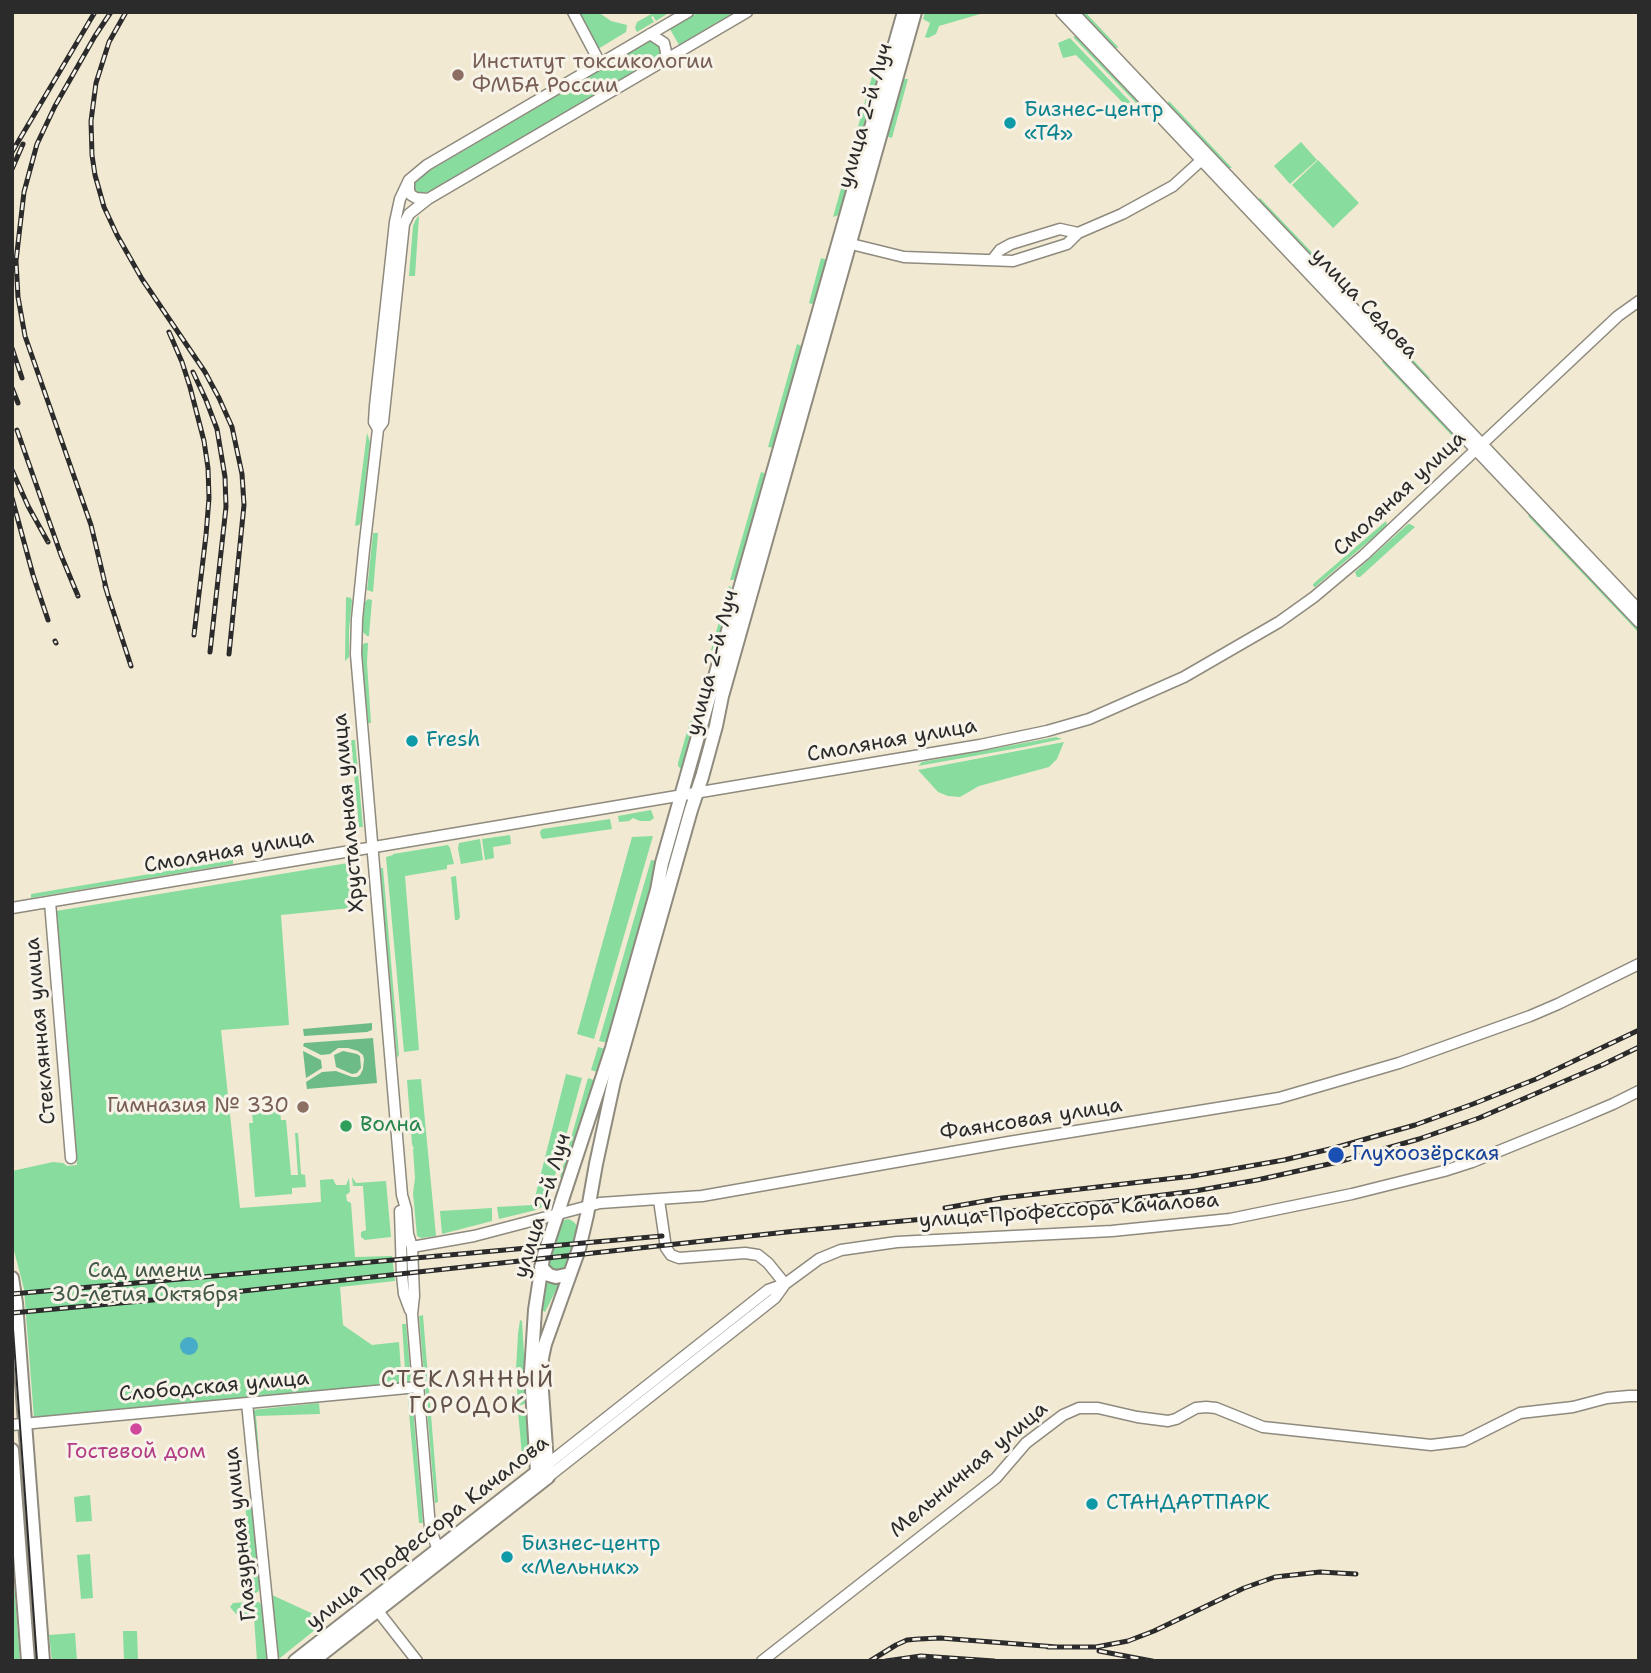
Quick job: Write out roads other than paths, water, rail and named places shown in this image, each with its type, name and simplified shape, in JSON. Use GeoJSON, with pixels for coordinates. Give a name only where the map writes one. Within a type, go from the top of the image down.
{"type":"FeatureCollection","features":[{"type":"Feature","properties":{"kind":"main road","name":"улица 2-й Луч"},"geometry":{"type":"LineString","coordinates":[[544,1471],[542,1358],[552,1319],[583,1235],[614,1082],[716,726],[904,12]]}},
{"type":"Feature","properties":{"kind":"main road","name":"улица 2-й Луч"},"geometry":{"type":"LineString","coordinates":[[544,1471],[531,1372],[541,1267],[606,1068],[657,890],[662,863],[915,12]]}},
{"type":"Feature","properties":{"kind":"main road"},"geometry":{"type":"LineString","coordinates":[[541,1267],[549,1275],[556,1277],[570,1274]]}},
{"type":"Feature","properties":{"kind":"main road"},"geometry":{"type":"LineString","coordinates":[[12,1278],[16,1303],[18,1425],[43,1661]]}},
{"type":"Feature","properties":{"kind":"main road"},"geometry":{"type":"LineString","coordinates":[[12,1450],[28,1661]]}},
{"type":"Feature","properties":{"kind":"main road","name":"улица Профессора Качалова"},"geometry":{"type":"LineString","coordinates":[[295,1661],[373,1606],[544,1471]]}},
{"type":"Feature","properties":{"kind":"main road","name":"улица Профессора Качалова"},"geometry":{"type":"LineString","coordinates":[[313,1661],[373,1606]]}},
{"type":"Feature","properties":{"kind":"street"},"geometry":{"type":"LineString","coordinates":[[573,12],[600,63]]}},
{"type":"Feature","properties":{"kind":"street"},"geometry":{"type":"LineString","coordinates":[[428,199],[416,198],[409,191],[409,180],[427,164],[688,12]]}},
{"type":"Feature","properties":{"kind":"street"},"geometry":{"type":"LineString","coordinates":[[400,223],[428,199],[747,12]]}},
{"type":"Feature","properties":{"kind":"street","name":"улица Седова"},"geometry":{"type":"LineString","coordinates":[[1061,12],[1639,610]]}},
{"type":"Feature","properties":{"kind":"street","name":"улица Седова"},"geometry":{"type":"LineString","coordinates":[[1073,12],[1204,157]]}},
{"type":"Feature","properties":{"kind":"street"},"geometry":{"type":"LineString","coordinates":[[650,34],[664,43],[665,60]]}},
{"type":"Feature","properties":{"kind":"street"},"geometry":{"type":"LineString","coordinates":[[845,243],[904,257],[1013,261],[1067,244],[1078,233],[1122,214],[1173,186],[1204,157]]}},
{"type":"Feature","properties":{"kind":"street","name":"Хрустальная улица"},"geometry":{"type":"LineString","coordinates":[[409,180],[400,200],[400,223],[375,406],[374,422],[378,429],[356,638],[356,669],[402,1195],[412,1247],[412,1314],[430,1527],[439,1555]]}},
{"type":"Feature","properties":{"kind":"street"},"geometry":{"type":"LineString","coordinates":[[992,260],[1000,250],[1011,244],[1060,229],[1078,233]]}},
{"type":"Feature","properties":{"kind":"street","name":"Смоляная улица"},"geometry":{"type":"LineString","coordinates":[[12,908],[1026,737],[1089,719],[1127,704],[1206,665],[1292,613],[1364,555],[1618,316],[1639,301]]}},
{"type":"Feature","properties":{"kind":"street","name":"улица Седова"},"geometry":{"type":"LineString","coordinates":[[1479,447],[1639,622]]}},
{"type":"Feature","properties":{"kind":"street","name":"Стеклянная улица"},"geometry":{"type":"LineString","coordinates":[[50,902],[71,1158]]}},
{"type":"Feature","properties":{"kind":"street","name":"Фаянсовая улица"},"geometry":{"type":"LineString","coordinates":[[412,1247],[474,1236],[600,1203],[728,1192],[1279,1098],[1399,1063],[1518,1020],[1639,964]]}},
{"type":"Feature","properties":{"kind":"street","name":"улица Профессора Качалова"},"geometry":{"type":"LineString","coordinates":[[544,1471],[768,1290],[785,1284],[829,1254],[863,1246],[1112,1231],[1241,1217],[1444,1171],[1561,1126],[1639,1091]]}},
{"type":"Feature","properties":{"kind":"street","name":"Хрустальная улица"},"geometry":{"type":"LineString","coordinates":[[402,1195],[402,1275],[404,1294],[412,1314]]}},
{"type":"Feature","properties":{"kind":"street"},"geometry":{"type":"LineString","coordinates":[[659,1200],[666,1248],[671,1255],[679,1258],[745,1253],[758,1255],[785,1284]]}},
{"type":"Feature","properties":{"kind":"street","name":"Слободская улица"},"geometry":{"type":"LineString","coordinates":[[18,1425],[418,1387]]}},
{"type":"Feature","properties":{"kind":"street","name":"Мельничная улица"},"geometry":{"type":"LineString","coordinates":[[762,1661],[996,1478],[1026,1443],[1063,1415],[1079,1408],[1098,1408],[1168,1421],[1196,1408],[1216,1408],[1264,1427],[1442,1445],[1464,1441],[1520,1413],[1573,1407],[1607,1398],[1639,1396]]}},
{"type":"Feature","properties":{"kind":"street","name":"Глазурная улица"},"geometry":{"type":"LineString","coordinates":[[247,1403],[273,1661]]}},
{"type":"Feature","properties":{"kind":"street"},"geometry":{"type":"LineString","coordinates":[[373,1606],[416,1661]]}},
{"type":"Feature","properties":{"kind":"water"},"geometry":{"type":"Polygon","coordinates":[[[189,1337],[195,1340],[198,1346],[195,1352],[189,1355],[183,1352],[180,1346],[183,1340],[189,1337]]]}},
{"type":"Feature","properties":{"kind":"tram line"},"geometry":{"type":"LineString","coordinates":[[12,1315],[37,1661]]}},
{"type":"Feature","properties":{"kind":"railway"},"geometry":{"type":"LineString","coordinates":[[12,152],[95,12]]}},
{"type":"Feature","properties":{"kind":"railway"},"geometry":{"type":"LineString","coordinates":[[108,596],[91,525],[25,336],[18,297],[16,261],[24,192],[37,144],[55,106],[111,12]]}},
{"type":"Feature","properties":{"kind":"railway"},"geometry":{"type":"LineString","coordinates":[[126,12],[109,42],[96,83],[91,121],[95,175],[104,207],[117,235],[142,279],[205,372],[232,427],[242,474],[244,505],[229,654]]}},
{"type":"Feature","properties":{"kind":"railway"},"geometry":{"type":"LineString","coordinates":[[12,169],[23,144]]}},
{"type":"Feature","properties":{"kind":"railway"},"geometry":{"type":"LineString","coordinates":[[169,332],[190,387],[208,468],[206,535],[194,635]]}},
{"type":"Feature","properties":{"kind":"railway"},"geometry":{"type":"LineString","coordinates":[[12,348],[22,378]]}},
{"type":"Feature","properties":{"kind":"railway"},"geometry":{"type":"LineString","coordinates":[[193,372],[217,429],[225,477],[226,507],[210,652]]}},
{"type":"Feature","properties":{"kind":"railway"},"geometry":{"type":"LineString","coordinates":[[12,388],[18,403]]}},
{"type":"Feature","properties":{"kind":"railway"},"geometry":{"type":"LineString","coordinates":[[17,430],[78,596]]}},
{"type":"Feature","properties":{"kind":"railway"},"geometry":{"type":"LineString","coordinates":[[12,470],[48,542]]}},
{"type":"Feature","properties":{"kind":"railway"},"geometry":{"type":"LineString","coordinates":[[12,498],[48,620]]}},
{"type":"Feature","properties":{"kind":"railway"},"geometry":{"type":"LineString","coordinates":[[105,586],[131,666]]}},
{"type":"Feature","properties":{"kind":"railway"},"geometry":{"type":"LineString","coordinates":[[945,1208],[1002,1198],[1193,1176],[1334,1148],[1415,1125],[1473,1104],[1536,1079],[1639,1030]]}},
{"type":"Feature","properties":{"kind":"railway"},"geometry":{"type":"LineString","coordinates":[[12,1313],[1195,1191],[1338,1162],[1419,1139],[1479,1118],[1639,1047]]}},
{"type":"Feature","properties":{"kind":"railway"},"geometry":{"type":"LineString","coordinates":[[12,1294],[662,1236]]}},
{"type":"Feature","properties":{"kind":"railway"},"geometry":{"type":"LineString","coordinates":[[1048,1647],[1096,1647],[1128,1641],[1244,1588],[1275,1577],[1320,1572],[1356,1574]]}},
{"type":"Feature","properties":{"kind":"railway"},"geometry":{"type":"LineString","coordinates":[[870,1661],[907,1640],[919,1639],[940,1638],[1057,1647]]}},
{"type":"Feature","properties":{"kind":"railway"},"geometry":{"type":"LineString","coordinates":[[1099,1651],[1152,1661]]}},
{"type":"Feature","properties":{"kind":"railway"},"geometry":{"type":"LineString","coordinates":[[886,1661],[921,1656],[994,1661]]}},
{"type":"Feature","properties":{"kind":"place","name":"Институт токсикологии ФМБА России"},"geometry":{"type":"Point","coordinates":[458,75]}},
{"type":"Feature","properties":{"kind":"place","name":"Бизнес-центр «Т4»"},"geometry":{"type":"Point","coordinates":[1010,123]}},
{"type":"Feature","properties":{"kind":"place","name":"Fresh"},"geometry":{"type":"Point","coordinates":[412,741]}},
{"type":"Feature","properties":{"kind":"place","name":"Гимназия № 330"},"geometry":{"type":"Point","coordinates":[303,1107]}},
{"type":"Feature","properties":{"kind":"place","name":"Волна"},"geometry":{"type":"Point","coordinates":[346,1126]}},
{"type":"Feature","properties":{"kind":"place","name":"Глухоозёрская"},"geometry":{"type":"Point","coordinates":[1336,1155]}},
{"type":"Feature","properties":{"kind":"place","name":"Гостевой дом"},"geometry":{"type":"Point","coordinates":[136,1429]}},
{"type":"Feature","properties":{"kind":"place","name":"СТАНДАРТПАРК"},"geometry":{"type":"Point","coordinates":[1092,1504]}},
{"type":"Feature","properties":{"kind":"place","name":"Бизнес-центр «Мельник»"},"geometry":{"type":"Point","coordinates":[507,1557]}},
{"type":"Feature","properties":{"kind":"district","name":"СТЕКЛЯННЫЙ ГОРОДОК"},"geometry":{"type":"Point","coordinates":[468,1394]}},
{"type":"Feature","properties":{"kind":"park label","name":"Сад имени 30-летия Октября"},"geometry":{"type":"Point","coordinates":[145,1284]}}]}
